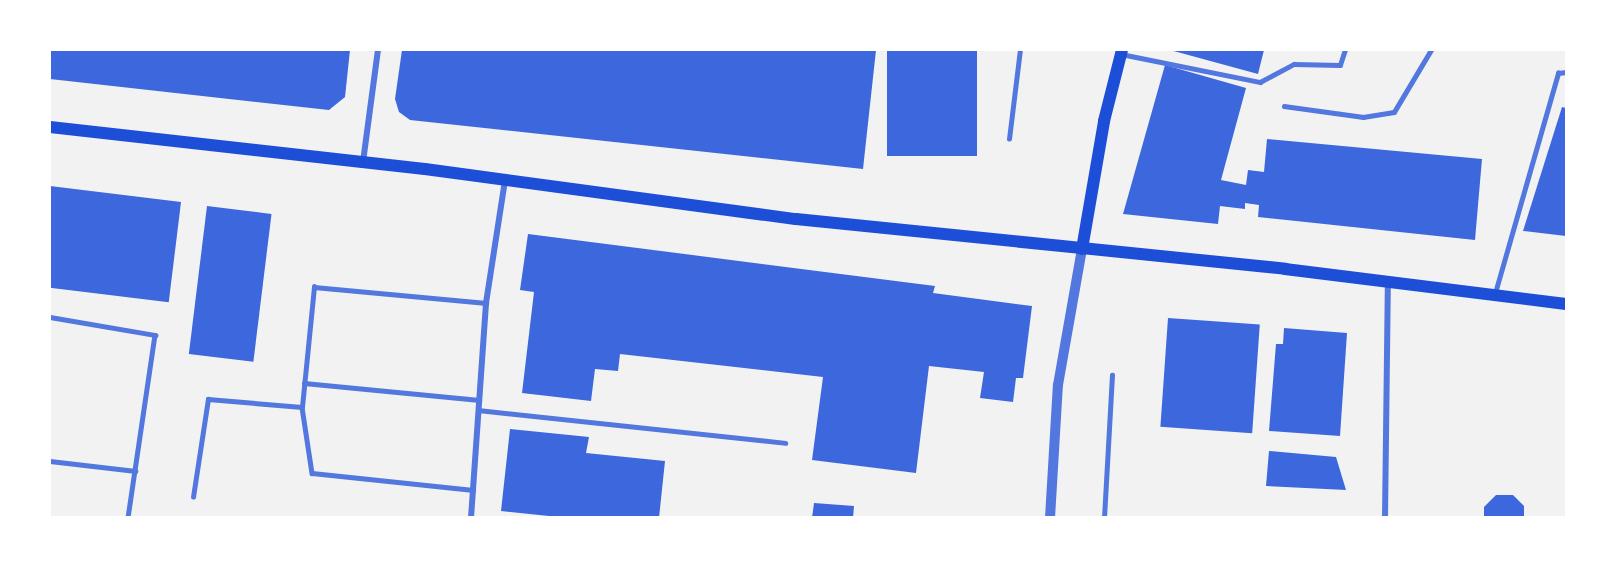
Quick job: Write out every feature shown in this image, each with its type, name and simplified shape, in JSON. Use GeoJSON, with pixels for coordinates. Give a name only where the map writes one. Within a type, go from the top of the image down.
{"type":"FeatureCollection","features":[{"type":"Feature","properties":{"kind":"main road"},"geometry":{"type":"LineString","coordinates":[[1082,249],[1104,121],[1122,52]]}},
{"type":"Feature","properties":{"kind":"main road"},"geometry":{"type":"LineString","coordinates":[[50,127],[363,162],[796,219],[1388,282],[1566,304]]}},
{"type":"Feature","properties":{"kind":"street"},"geometry":{"type":"LineString","coordinates":[[363,162],[378,50]]}},
{"type":"Feature","properties":{"kind":"street"},"geometry":{"type":"LineString","coordinates":[[471,518],[486,303],[505,180]]}},
{"type":"Feature","properties":{"kind":"street"},"geometry":{"type":"LineString","coordinates":[[1050,518],[1059,385],[1082,249]]}},
{"type":"Feature","properties":{"kind":"street"},"geometry":{"type":"LineString","coordinates":[[1385,518],[1388,282]]}},
{"type":"Feature","properties":{"kind":"lane"},"geometry":{"type":"LineString","coordinates":[[1009,139],[1020,50]]}},
{"type":"Feature","properties":{"kind":"lane"},"geometry":{"type":"LineString","coordinates":[[1122,52],[1260,82],[1294,64],[1340,65],[1345,50]]}},
{"type":"Feature","properties":{"kind":"lane"},"geometry":{"type":"LineString","coordinates":[[1284,106],[1363,117],[1394,112],[1431,50]]}},
{"type":"Feature","properties":{"kind":"lane"},"geometry":{"type":"LineString","coordinates":[[1494,295],[1558,73],[1566,72]]}},
{"type":"Feature","properties":{"kind":"lane"},"geometry":{"type":"LineString","coordinates":[[473,490],[312,473],[302,407],[315,287],[486,303]]}},
{"type":"Feature","properties":{"kind":"lane"},"geometry":{"type":"LineString","coordinates":[[50,317],[155,335],[128,518]]}},
{"type":"Feature","properties":{"kind":"lane"},"geometry":{"type":"LineString","coordinates":[[1104,518],[1112,375]]}},
{"type":"Feature","properties":{"kind":"lane"},"geometry":{"type":"LineString","coordinates":[[304,383],[479,400]]}},
{"type":"Feature","properties":{"kind":"lane"},"geometry":{"type":"LineString","coordinates":[[193,497],[208,399],[302,407]]}},
{"type":"Feature","properties":{"kind":"lane"},"geometry":{"type":"LineString","coordinates":[[478,410],[785,443]]}},
{"type":"Feature","properties":{"kind":"lane"},"geometry":{"type":"LineString","coordinates":[[50,461],[135,471]]}},
{"type":"Feature","properties":{"kind":"building"},"geometry":{"type":"Polygon","coordinates":[[[50,50],[350,50],[345,97],[329,110],[50,79],[50,50]]]}},
{"type":"Feature","properties":{"kind":"building"},"geometry":{"type":"Polygon","coordinates":[[[402,50],[876,50],[863,169],[410,120],[399,112],[395,99],[402,50]]]}},
{"type":"Feature","properties":{"kind":"building"},"geometry":{"type":"Polygon","coordinates":[[[887,50],[977,50],[977,156],[887,156],[887,50]]]}},
{"type":"Feature","properties":{"kind":"building"},"geometry":{"type":"Polygon","coordinates":[[[1170,50],[1264,50],[1258,74],[1170,50]]]}},
{"type":"Feature","properties":{"kind":"building"},"geometry":{"type":"Polygon","coordinates":[[[1165,65],[1246,88],[1221,180],[1246,185],[1248,170],[1264,172],[1267,139],[1482,159],[1475,240],[1258,217],[1259,205],[1245,203],[1245,209],[1220,206],[1218,224],[1123,214],[1165,65]]]}},
{"type":"Feature","properties":{"kind":"building"},"geometry":{"type":"Polygon","coordinates":[[[1562,107],[1566,108],[1566,236],[1523,231],[1562,107]]]}},
{"type":"Feature","properties":{"kind":"building"},"geometry":{"type":"Polygon","coordinates":[[[50,186],[181,202],[169,302],[50,288],[50,186]]]}},
{"type":"Feature","properties":{"kind":"building"},"geometry":{"type":"Polygon","coordinates":[[[207,206],[272,214],[253,362],[189,354],[207,206]]]}},
{"type":"Feature","properties":{"kind":"building"},"geometry":{"type":"Polygon","coordinates":[[[528,234],[935,286],[933,293],[1032,306],[1023,378],[1016,378],[1013,402],[980,398],[984,372],[929,366],[916,473],[812,460],[823,377],[620,354],[618,371],[595,369],[591,401],[522,393],[534,292],[520,290],[528,234]]]}},
{"type":"Feature","properties":{"kind":"building"},"geometry":{"type":"Polygon","coordinates":[[[1168,318],[1260,324],[1252,433],[1160,427],[1168,318]]]}},
{"type":"Feature","properties":{"kind":"building"},"geometry":{"type":"Polygon","coordinates":[[[1284,328],[1347,333],[1340,436],[1269,431],[1276,344],[1283,344],[1284,328]]]}},
{"type":"Feature","properties":{"kind":"building"},"geometry":{"type":"Polygon","coordinates":[[[510,429],[589,437],[586,453],[665,461],[659,518],[568,518],[501,511],[510,429]]]}},
{"type":"Feature","properties":{"kind":"building"},"geometry":{"type":"Polygon","coordinates":[[[1269,451],[1336,457],[1346,490],[1266,486],[1269,451]]]}},
{"type":"Feature","properties":{"kind":"building"},"geometry":{"type":"Polygon","coordinates":[[[1496,495],[1513,495],[1524,506],[1524,518],[1484,518],[1484,507],[1496,495]]]}},
{"type":"Feature","properties":{"kind":"building"},"geometry":{"type":"Polygon","coordinates":[[[814,503],[854,506],[853,518],[812,518],[814,503]]]}}]}
